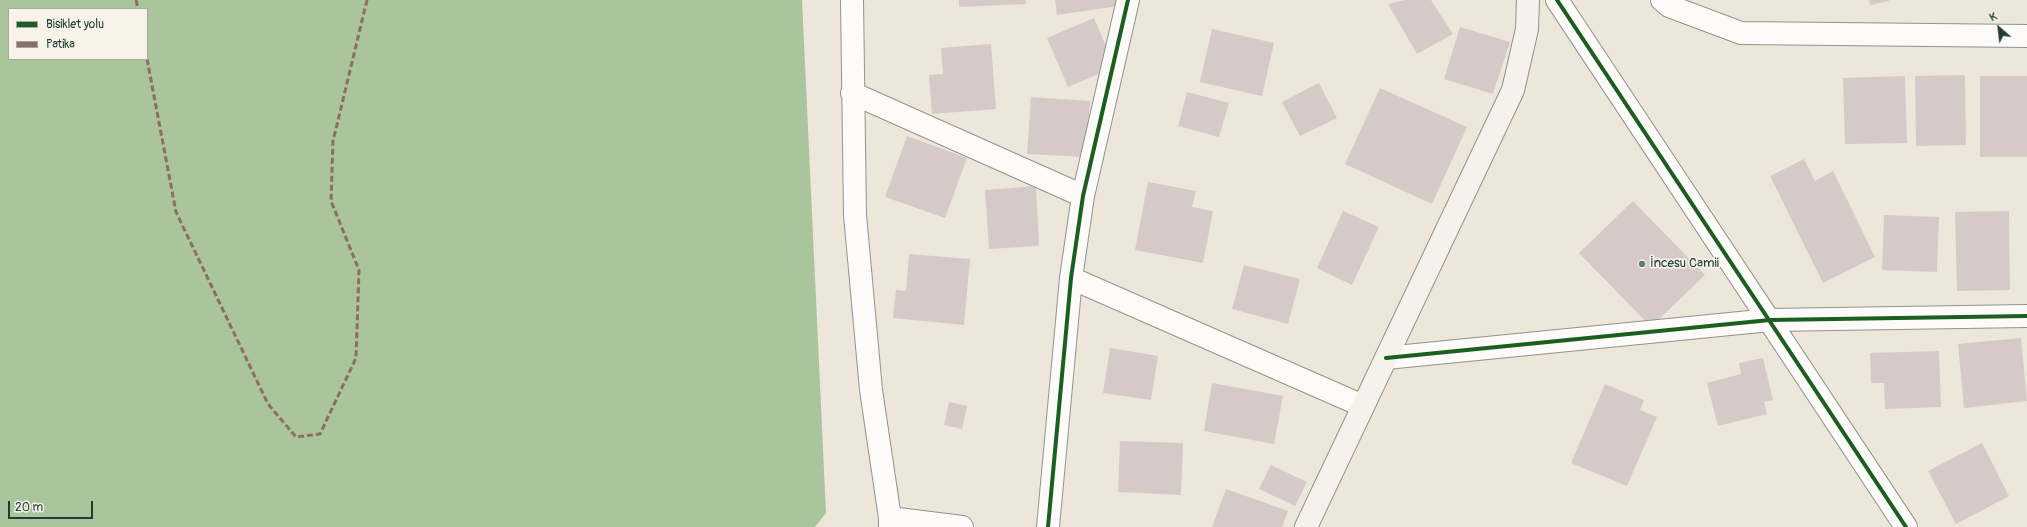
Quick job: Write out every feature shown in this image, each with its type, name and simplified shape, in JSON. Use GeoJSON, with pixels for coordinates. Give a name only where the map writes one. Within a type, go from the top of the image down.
{"type":"FeatureCollection","features":[{"type":"Feature","properties":{"kind":"street"},"geometry":{"type":"LineString","coordinates":[[852,0],[852,93],[855,215],[871,390],[890,522],[962,527]]}},
{"type":"Feature","properties":{"kind":"street"},"geometry":{"type":"LineString","coordinates":[[1048,527],[1071,278],[1083,196],[1128,0]]}},
{"type":"Feature","properties":{"kind":"street"},"geometry":{"type":"LineString","coordinates":[[1306,527],[1513,90],[1527,30],[1528,0]]}},
{"type":"Feature","properties":{"kind":"street"},"geometry":{"type":"LineString","coordinates":[[1662,0],[1668,6],[1741,33],[2027,36]]}},
{"type":"Feature","properties":{"kind":"street"},"geometry":{"type":"LineString","coordinates":[[1560,2],[1906,527]]}},
{"type":"Feature","properties":{"kind":"street"},"geometry":{"type":"LineString","coordinates":[[852,93],[1083,196]]}},
{"type":"Feature","properties":{"kind":"street"},"geometry":{"type":"LineString","coordinates":[[1071,278],[1363,406]]}},
{"type":"Feature","properties":{"kind":"street"},"geometry":{"type":"LineString","coordinates":[[1386,358],[1770,320],[2027,316]]}},
{"type":"Feature","properties":{"kind":"green space"},"geometry":{"type":"Polygon","coordinates":[[[0,0],[802,0],[826,513],[815,527],[0,527],[0,0]]]}},
{"type":"Feature","properties":{"kind":"building"},"geometry":{"type":"Polygon","coordinates":[[[959,0],[1026,0],[1026,4],[959,7],[959,0]]]}},
{"type":"Feature","properties":{"kind":"building"},"geometry":{"type":"Polygon","coordinates":[[[1055,0],[1117,0],[1118,6],[1057,15],[1055,0]]]}},
{"type":"Feature","properties":{"kind":"building"},"geometry":{"type":"Polygon","coordinates":[[[1405,0],[1431,0],[1453,34],[1417,54],[1388,4],[1405,0]]]}},
{"type":"Feature","properties":{"kind":"building"},"geometry":{"type":"Polygon","coordinates":[[[1869,0],[1889,0],[1889,1],[1870,5],[1869,0]]]}},
{"type":"Feature","properties":{"kind":"building"},"geometry":{"type":"Polygon","coordinates":[[[1094,18],[1115,67],[1068,87],[1047,38],[1094,18]]]}},
{"type":"Feature","properties":{"kind":"building"},"geometry":{"type":"Polygon","coordinates":[[[1460,27],[1510,42],[1493,94],[1444,79],[1460,27]]]}},
{"type":"Feature","properties":{"kind":"building"},"geometry":{"type":"Polygon","coordinates":[[[1212,29],[1274,43],[1262,96],[1200,82],[1212,29]]]}},
{"type":"Feature","properties":{"kind":"building"},"geometry":{"type":"Polygon","coordinates":[[[991,44],[996,109],[932,114],[929,75],[943,74],[941,48],[991,44]]]}},
{"type":"Feature","properties":{"kind":"building"},"geometry":{"type":"Polygon","coordinates":[[[1965,75],[1966,145],[1916,146],[1915,76],[1965,75]]]}},
{"type":"Feature","properties":{"kind":"building"},"geometry":{"type":"Polygon","coordinates":[[[1905,76],[1907,143],[1845,144],[1843,78],[1905,76]]]}},
{"type":"Feature","properties":{"kind":"building"},"geometry":{"type":"Polygon","coordinates":[[[1980,76],[2027,76],[2027,157],[1980,157],[1980,76]]]}},
{"type":"Feature","properties":{"kind":"building"},"geometry":{"type":"Polygon","coordinates":[[[1319,83],[1337,118],[1300,136],[1282,102],[1319,83]]]}},
{"type":"Feature","properties":{"kind":"building"},"geometry":{"type":"Polygon","coordinates":[[[1380,88],[1467,127],[1432,204],[1345,164],[1380,88]]]}},
{"type":"Feature","properties":{"kind":"building"},"geometry":{"type":"Polygon","coordinates":[[[1187,92],[1229,103],[1219,137],[1178,126],[1187,92]]]}},
{"type":"Feature","properties":{"kind":"building"},"geometry":{"type":"Polygon","coordinates":[[[1031,97],[1090,101],[1086,157],[1027,154],[1031,97]]]}},
{"type":"Feature","properties":{"kind":"building"},"geometry":{"type":"Polygon","coordinates":[[[907,136],[967,158],[945,218],[885,197],[907,136]]]}},
{"type":"Feature","properties":{"kind":"building"},"geometry":{"type":"Polygon","coordinates":[[[1804,159],[1815,181],[1833,171],[1875,257],[1823,283],[1770,176],[1804,159]]]}},
{"type":"Feature","properties":{"kind":"building"},"geometry":{"type":"Polygon","coordinates":[[[1148,182],[1196,191],[1192,207],[1213,211],[1203,263],[1135,250],[1148,182]]]}},
{"type":"Feature","properties":{"kind":"building"},"geometry":{"type":"Polygon","coordinates":[[[1036,186],[1039,246],[989,249],[985,190],[1036,186]]]}},
{"type":"Feature","properties":{"kind":"building","name":"İncesu Camii"},"geometry":{"type":"Polygon","coordinates":[[[1633,201],[1705,275],[1651,327],[1579,253],[1633,201]]]}},
{"type":"Feature","properties":{"kind":"building"},"geometry":{"type":"Polygon","coordinates":[[[1343,211],[1379,227],[1352,285],[1317,268],[1343,211]]]}},
{"type":"Feature","properties":{"kind":"building"},"geometry":{"type":"Polygon","coordinates":[[[2009,211],[2010,290],[1957,291],[1955,212],[2009,211]]]}},
{"type":"Feature","properties":{"kind":"building"},"geometry":{"type":"Polygon","coordinates":[[[1884,215],[1939,217],[1937,272],[1882,270],[1884,215]]]}},
{"type":"Feature","properties":{"kind":"building"},"geometry":{"type":"Polygon","coordinates":[[[909,254],[970,259],[964,325],[893,318],[896,290],[906,291],[909,254]]]}},
{"type":"Feature","properties":{"kind":"building"},"geometry":{"type":"Polygon","coordinates":[[[1244,265],[1300,279],[1288,324],[1232,309],[1244,265]]]}},
{"type":"Feature","properties":{"kind":"building"},"geometry":{"type":"Polygon","coordinates":[[[2021,338],[2027,401],[1964,408],[1958,344],[2021,338]]]}},
{"type":"Feature","properties":{"kind":"building"},"geometry":{"type":"Polygon","coordinates":[[[1110,348],[1158,356],[1151,400],[1103,393],[1110,348]]]}},
{"type":"Feature","properties":{"kind":"building"},"geometry":{"type":"Polygon","coordinates":[[[1939,351],[1941,407],[1885,409],[1884,383],[1871,383],[1870,353],[1939,351]]]}},
{"type":"Feature","properties":{"kind":"building"},"geometry":{"type":"Polygon","coordinates":[[[1763,358],[1773,400],[1764,402],[1767,414],[1718,426],[1707,383],[1741,374],[1739,363],[1763,358]]]}},
{"type":"Feature","properties":{"kind":"building"},"geometry":{"type":"Polygon","coordinates":[[[1212,383],[1283,396],[1274,444],[1204,431],[1212,383]]]}},
{"type":"Feature","properties":{"kind":"building"},"geometry":{"type":"Polygon","coordinates":[[[1605,384],[1644,400],[1640,410],[1657,417],[1627,486],[1571,463],[1605,384]]]}},
{"type":"Feature","properties":{"kind":"building"},"geometry":{"type":"Polygon","coordinates":[[[949,402],[967,406],[962,429],[944,425],[949,402]]]}},
{"type":"Feature","properties":{"kind":"building"},"geometry":{"type":"Polygon","coordinates":[[[1120,441],[1183,443],[1181,495],[1118,492],[1120,441]]]}},
{"type":"Feature","properties":{"kind":"building"},"geometry":{"type":"Polygon","coordinates":[[[1982,443],[2009,496],[1956,524],[1928,471],[1982,443]]]}},
{"type":"Feature","properties":{"kind":"building"},"geometry":{"type":"Polygon","coordinates":[[[1271,465],[1307,482],[1295,506],[1259,489],[1271,465]]]}},
{"type":"Feature","properties":{"kind":"building"},"geometry":{"type":"Polygon","coordinates":[[[1226,489],[1288,511],[1282,527],[1212,527],[1226,489]]]}},
{"type":"Feature","properties":{"kind":"marked path"},"geometry":{"type":"LineString","coordinates":[[136,0],[138,8]]}},
{"type":"Feature","properties":{"kind":"marked path"},"geometry":{"type":"LineString","coordinates":[[147,60],[176,212],[268,404],[296,437],[320,434],[356,358],[359,270],[331,201],[333,141],[367,0]]}},
{"type":"Feature","properties":{"kind":"cycle path"},"geometry":{"type":"LineString","coordinates":[[1048,527],[1071,278],[1083,196],[1128,0]]}},
{"type":"Feature","properties":{"kind":"cycle path"},"geometry":{"type":"LineString","coordinates":[[1557,0],[1906,527]]}},
{"type":"Feature","properties":{"kind":"cycle path"},"geometry":{"type":"LineString","coordinates":[[1386,358],[1770,320],[2027,316]]}},
{"type":"Feature","properties":{"kind":"place","name":"İncesu Camii"},"geometry":{"type":"Point","coordinates":[1642,264]}}]}
